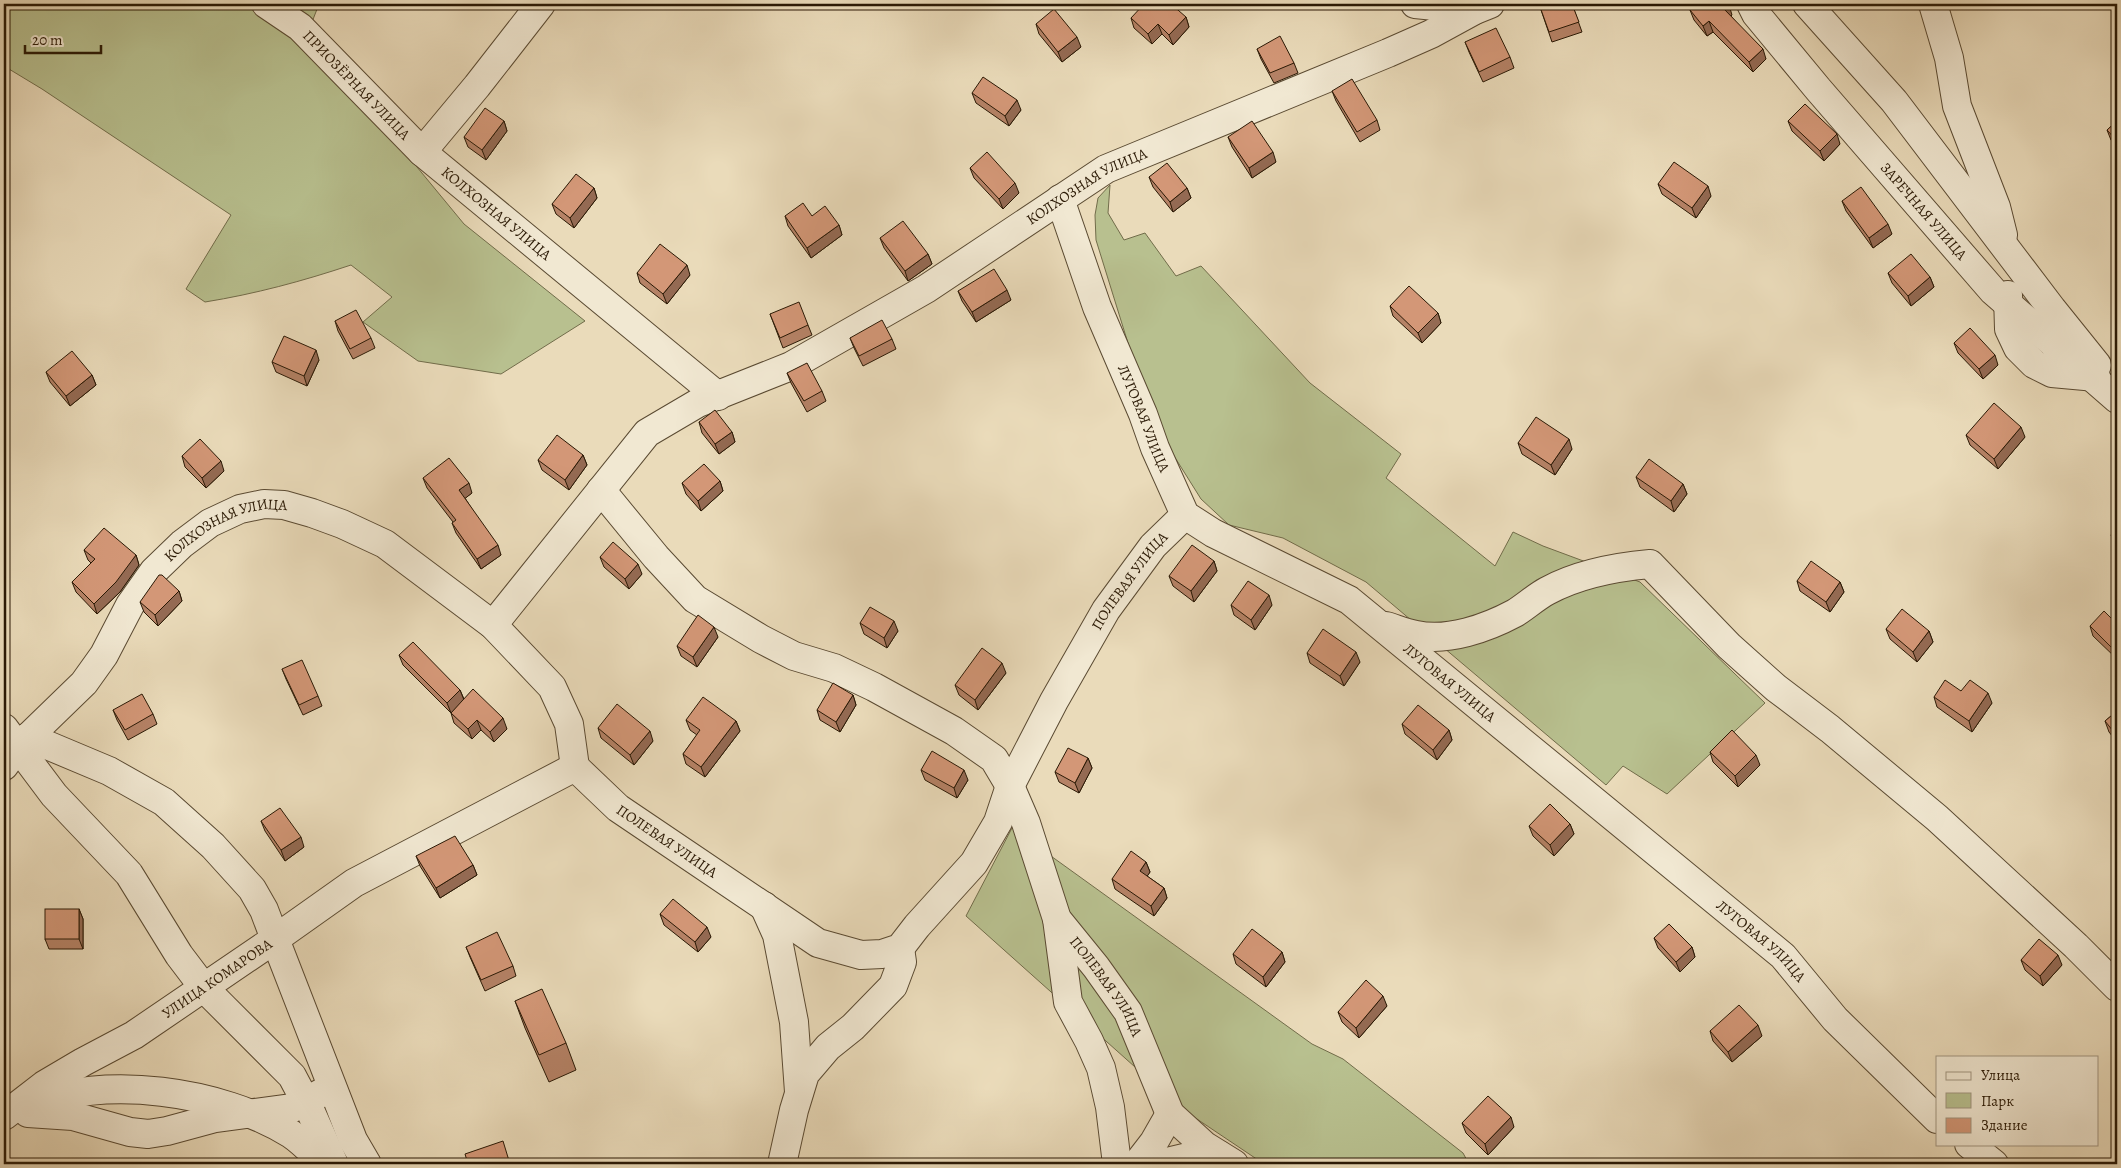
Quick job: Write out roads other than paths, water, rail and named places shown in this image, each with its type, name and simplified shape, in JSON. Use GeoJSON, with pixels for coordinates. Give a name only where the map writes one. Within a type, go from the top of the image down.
{"type":"FeatureCollection","features":[{"type":"Feature","properties":{"kind":"street","name":"ПРИОЗЁРНАЯ УЛИЦА"},"geometry":{"type":"LineString","coordinates":[[266,4],[300,27],[422,152]]}},
{"type":"Feature","properties":{"kind":"street"},"geometry":{"type":"LineString","coordinates":[[422,152],[477,86],[540,4]]}},
{"type":"Feature","properties":{"kind":"street","name":"КОЛХОЗНАЯ УЛИЦА"},"geometry":{"type":"LineString","coordinates":[[1415,4],[1483,7]]}},
{"type":"Feature","properties":{"kind":"street","name":"ЗАРЕЧНАЯ УЛИЦА"},"geometry":{"type":"LineString","coordinates":[[1751,4],[1756,14],[1818,88],[1993,291],[2108,386]]}},
{"type":"Feature","properties":{"kind":"street"},"geometry":{"type":"LineString","coordinates":[[1807,4],[1894,101],[2108,386]]}},
{"type":"Feature","properties":{"kind":"street"},"geometry":{"type":"LineString","coordinates":[[1933,4],[1949,58],[1957,106],[1996,207],[2006,248],[2008,304]]}},
{"type":"Feature","properties":{"kind":"street","name":"КОЛХОЗНАЯ УЛИЦА"},"geometry":{"type":"LineString","coordinates":[[493,625],[647,433],[698,403],[792,366],[926,289],[1106,169],[1388,53],[1431,34],[1483,7]]}},
{"type":"Feature","properties":{"kind":"street","name":"КОЛХОЗНАЯ УЛИЦА"},"geometry":{"type":"LineString","coordinates":[[422,152],[718,396]]}},
{"type":"Feature","properties":{"kind":"street","name":"ЛУГОВАЯ УЛИЦА"},"geometry":{"type":"LineString","coordinates":[[1060,199],[1098,307],[1143,414],[1155,448],[1185,514],[1214,534],[1349,600],[1783,956],[1835,1019],[1936,1117]]}},
{"type":"Feature","properties":{"kind":"street","name":"ПОЛЕВАЯ УЛИЦА"},"geometry":{"type":"LineString","coordinates":[[600,490],[656,557],[695,599],[761,639],[794,656],[834,668],[954,732],[994,759],[1010,786],[1026,823],[1057,920],[1096,966],[1128,1012],[1170,1114],[1205,1146],[1227,1160]]}},
{"type":"Feature","properties":{"kind":"street","name":"КОЛХОЗНАЯ УЛИЦА"},"geometry":{"type":"LineString","coordinates":[[14,745],[84,683],[104,655],[130,605],[154,571],[182,544],[210,523],[240,510],[264,504],[284,505],[351,528],[385,544],[493,625],[552,687],[569,724],[575,767]]}},
{"type":"Feature","properties":{"kind":"street","name":"ПОЛЕВАЯ УЛИЦА"},"geometry":{"type":"LineString","coordinates":[[575,767],[618,808],[818,943],[861,955],[882,954],[900,948],[917,926],[974,863],[998,822],[1010,786],[1054,701],[1106,610],[1153,546],[1185,514]]}},
{"type":"Feature","properties":{"kind":"street"},"geometry":{"type":"LineString","coordinates":[[1377,623],[1417,636],[1442,636],[1467,632],[1494,623],[1516,612],[1547,591],[1577,578],[1619,567],[1650,564],[1736,652],[1776,688],[1838,736],[1937,818],[2076,946],[2117,987]]}},
{"type":"Feature","properties":{"kind":"street"},"geometry":{"type":"LineString","coordinates":[[14,745],[109,772],[164,802],[212,846],[252,889],[264,910],[275,939],[354,883],[575,767]]}},
{"type":"Feature","properties":{"kind":"street"},"geometry":{"type":"LineString","coordinates":[[14,745],[54,795],[129,874],[178,955],[204,988],[292,1076],[334,1164]]}},
{"type":"Feature","properties":{"kind":"street"},"geometry":{"type":"LineString","coordinates":[[764,906],[777,935],[792,1013],[799,1094]]}},
{"type":"Feature","properties":{"kind":"street"},"geometry":{"type":"LineString","coordinates":[[1057,920],[1068,1002],[1101,1068],[1110,1107],[1117,1164]]}},
{"type":"Feature","properties":{"kind":"street","name":"УЛИЦА КОМАРОВА"},"geometry":{"type":"LineString","coordinates":[[5,1114],[44,1085],[82,1062],[134,1035],[275,939],[353,1140],[367,1164]]}},
{"type":"Feature","properties":{"kind":"street"},"geometry":{"type":"LineString","coordinates":[[782,1164],[805,1074],[828,1047],[854,1027],[893,986],[902,962],[900,948]]}},
{"type":"Feature","properties":{"kind":"street"},"geometry":{"type":"LineString","coordinates":[[5,1114],[44,1113],[73,1116],[130,1132],[148,1134],[215,1118],[292,1108],[332,1087]]}},
{"type":"Feature","properties":{"kind":"street"},"geometry":{"type":"LineString","coordinates":[[5,1114],[40,1100],[72,1094],[113,1090],[152,1090],[185,1095],[220,1103],[292,1135],[325,1164]]}},
{"type":"Feature","properties":{"kind":"street"},"geometry":{"type":"LineString","coordinates":[[1137,1164],[1154,1142],[1170,1114]]}},
{"type":"Feature","properties":{"kind":"street"},"geometry":{"type":"LineString","coordinates":[[1972,1146],[1994,1164]]}},
{"type":"Feature","properties":{"kind":"street"},"geometry":{"type":"LineString","coordinates":[[1158,1164],[1196,1155],[1227,1160]]}}]}
